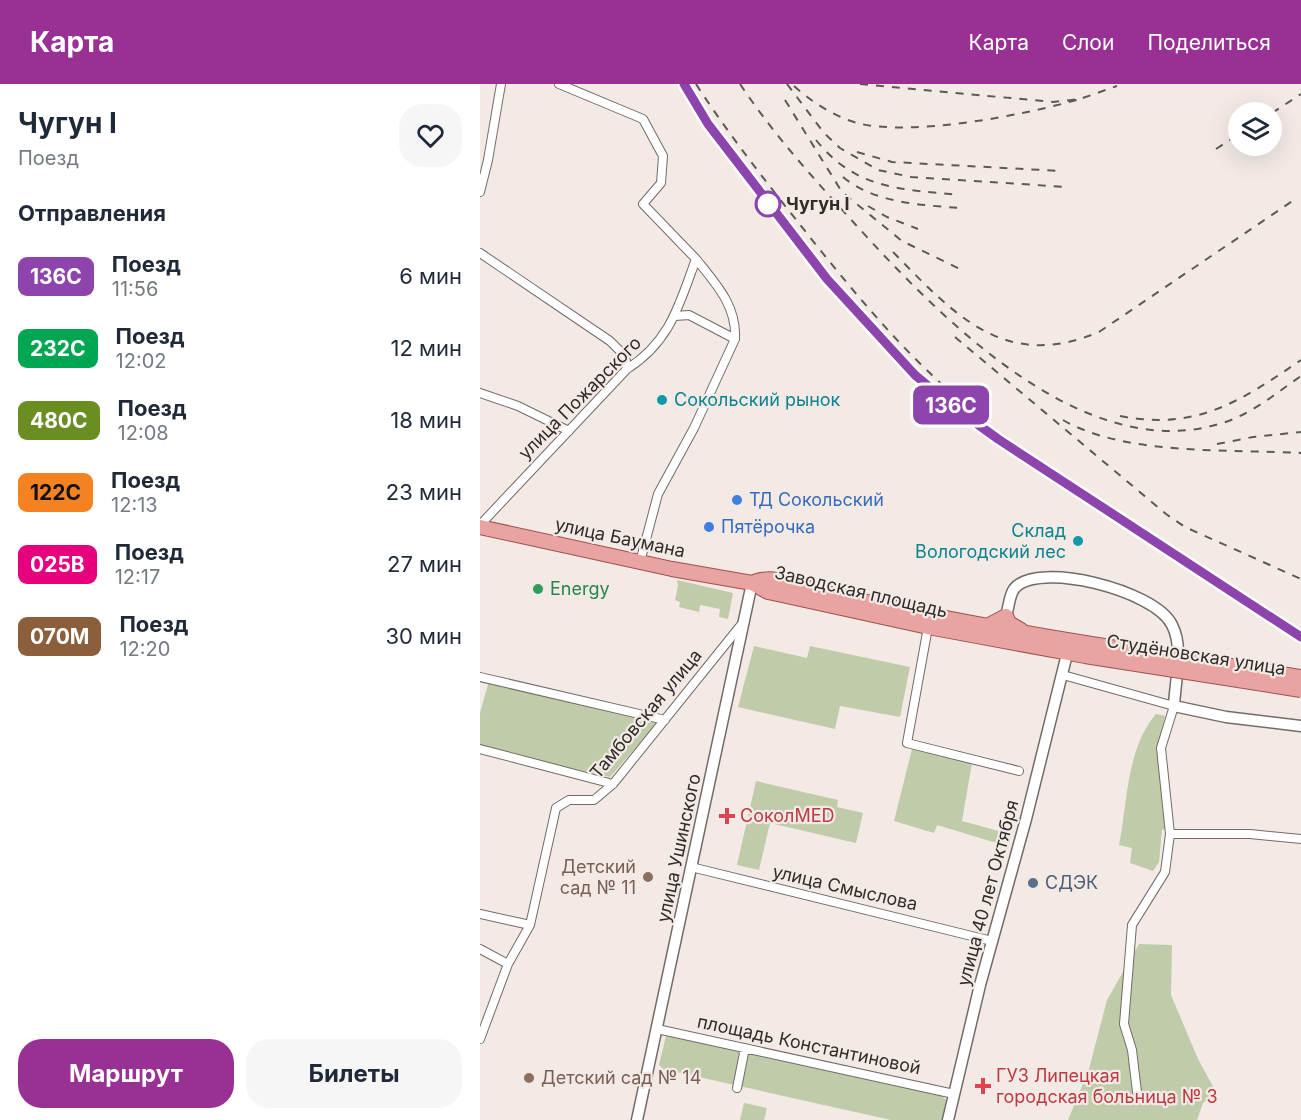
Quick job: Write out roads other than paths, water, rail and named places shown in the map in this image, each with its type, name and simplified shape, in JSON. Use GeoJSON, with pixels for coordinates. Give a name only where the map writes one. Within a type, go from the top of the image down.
{"type":"FeatureCollection","features":[{"type":"Feature","properties":{"kind":"main road","name":"улица Баумана"},"geometry":{"type":"LineString","coordinates":[[480,526],[640,562],[752,583]]}},
{"type":"Feature","properties":{"kind":"main road","name":"Заводская площадь"},"geometry":{"type":"LineString","coordinates":[[752,583],[760,579],[776,580],[1031,634],[1085,650]]}},
{"type":"Feature","properties":{"kind":"main road","name":"Заводская площадь"},"geometry":{"type":"LineString","coordinates":[[752,583],[768,592],[782,596],[928,627],[1067,654],[1085,650]]}},
{"type":"Feature","properties":{"kind":"main road"},"geometry":{"type":"LineString","coordinates":[[989,625],[1006,616],[1009,623],[1031,634]]}},
{"type":"Feature","properties":{"kind":"main road","name":"Студёновская улица"},"geometry":{"type":"LineString","coordinates":[[1085,650],[1301,677]]}},
{"type":"Feature","properties":{"kind":"main road","name":"Студёновская улица"},"geometry":{"type":"LineString","coordinates":[[1085,650],[1301,690]]}},
{"type":"Feature","properties":{"kind":"street"},"geometry":{"type":"LineString","coordinates":[[480,192],[501,84]]}},
{"type":"Feature","properties":{"kind":"street"},"geometry":{"type":"LineString","coordinates":[[559,84],[643,119],[663,156],[661,183],[643,204],[696,259],[724,295],[736,324],[735,339],[694,428],[658,494],[640,562]]}},
{"type":"Feature","properties":{"kind":"street"},"geometry":{"type":"LineString","coordinates":[[480,253],[610,341],[625,356],[627,369]]}},
{"type":"Feature","properties":{"kind":"street","name":"улица Пожарского"},"geometry":{"type":"LineString","coordinates":[[480,526],[627,369],[653,350],[675,316],[696,259]]}},
{"type":"Feature","properties":{"kind":"street"},"geometry":{"type":"LineString","coordinates":[[675,316],[689,315],[735,339]]}},
{"type":"Feature","properties":{"kind":"street"},"geometry":{"type":"LineString","coordinates":[[480,393],[518,406],[569,430]]}},
{"type":"Feature","properties":{"kind":"street"},"geometry":{"type":"LineString","coordinates":[[1006,616],[1014,588],[1026,580],[1044,578],[1095,583],[1136,594],[1166,614],[1179,644],[1174,706],[1161,747],[1170,834],[1165,872],[1132,924],[1124,1024],[1132,1050],[1137,1092]]}},
{"type":"Feature","properties":{"kind":"street","name":"улица Ушинского"},"geometry":{"type":"LineString","coordinates":[[637,1120],[752,583]]}},
{"type":"Feature","properties":{"kind":"street","name":"Тамбовская улица"},"geometry":{"type":"LineString","coordinates":[[480,1039],[508,964],[530,925],[556,808],[569,800],[594,800],[613,784],[744,623]]}},
{"type":"Feature","properties":{"kind":"street"},"geometry":{"type":"LineString","coordinates":[[928,627],[907,743],[1018,771]]}},
{"type":"Feature","properties":{"kind":"street","name":"улица 40 лет Октября"},"geometry":{"type":"LineString","coordinates":[[948,1120],[1067,654]]}},
{"type":"Feature","properties":{"kind":"street"},"geometry":{"type":"LineString","coordinates":[[1062,675],[1174,706],[1226,717],[1301,726]]}},
{"type":"Feature","properties":{"kind":"street"},"geometry":{"type":"LineString","coordinates":[[480,677],[665,720]]}},
{"type":"Feature","properties":{"kind":"street"},"geometry":{"type":"LineString","coordinates":[[480,749],[613,784]]}},
{"type":"Feature","properties":{"kind":"street"},"geometry":{"type":"LineString","coordinates":[[1170,834],[1250,834],[1301,838]]}},
{"type":"Feature","properties":{"kind":"street","name":"улица Смыслова"},"geometry":{"type":"LineString","coordinates":[[691,867],[992,941]]}},
{"type":"Feature","properties":{"kind":"street"},"geometry":{"type":"LineString","coordinates":[[480,914],[530,925]]}},
{"type":"Feature","properties":{"kind":"street"},"geometry":{"type":"LineString","coordinates":[[480,949],[508,964]]}},
{"type":"Feature","properties":{"kind":"street","name":"площадь Константиновой"},"geometry":{"type":"LineString","coordinates":[[657,1029],[954,1094]]}},
{"type":"Feature","properties":{"kind":"street"},"geometry":{"type":"LineString","coordinates":[[736,1088],[745,1048]]}},
{"type":"Feature","properties":{"kind":"railway"},"geometry":{"type":"LineString","coordinates":[[684,84],[708,124],[827,279],[915,375],[998,439],[1301,637]]}},
{"type":"Feature","properties":{"kind":"railway"},"geometry":{"type":"LineString","coordinates":[[696,84],[763,177],[824,255],[903,346],[969,408]]}},
{"type":"Feature","properties":{"kind":"railway"},"geometry":{"type":"LineString","coordinates":[[740,84],[810,173],[927,299],[970,338],[1016,374],[1065,403],[1116,423],[1167,431],[1219,424],[1241,416],[1301,376]]}},
{"type":"Feature","properties":{"kind":"railway"},"geometry":{"type":"LineString","coordinates":[[787,84],[824,133],[840,148],[878,170],[911,177],[1067,187]]}},
{"type":"Feature","properties":{"kind":"railway"},"geometry":{"type":"LineString","coordinates":[[860,84],[1053,102],[1080,99],[1117,86]]}},
{"type":"Feature","properties":{"kind":"railway"},"geometry":{"type":"LineString","coordinates":[[794,86],[816,103],[840,117],[880,127],[937,126],[968,122],[1080,99]]}},
{"type":"Feature","properties":{"kind":"railway"},"geometry":{"type":"LineString","coordinates":[[1282,106],[1301,94]]}},
{"type":"Feature","properties":{"kind":"railway"},"geometry":{"type":"LineString","coordinates":[[785,100],[842,192],[902,241],[962,270]]}},
{"type":"Feature","properties":{"kind":"railway"},"geometry":{"type":"LineString","coordinates":[[816,140],[847,169],[864,178],[899,188],[960,195]]}},
{"type":"Feature","properties":{"kind":"railway"},"geometry":{"type":"LineString","coordinates":[[1216,149],[1228,141]]}},
{"type":"Feature","properties":{"kind":"railway"},"geometry":{"type":"LineString","coordinates":[[857,152],[892,162],[1061,171]]}},
{"type":"Feature","properties":{"kind":"railway"},"geometry":{"type":"LineString","coordinates":[[843,177],[855,186],[898,201],[960,208]]}},
{"type":"Feature","properties":{"kind":"railway"},"geometry":{"type":"LineString","coordinates":[[893,252],[938,296],[960,315],[983,330],[1008,341],[1035,345],[1065,343],[1099,332],[1294,200]]}},
{"type":"Feature","properties":{"kind":"railway"},"geometry":{"type":"LineString","coordinates":[[868,206],[887,217],[918,229]]}},
{"type":"Feature","properties":{"kind":"railway"},"geometry":{"type":"LineString","coordinates":[[955,337],[1166,514],[1185,527],[1301,579]]}},
{"type":"Feature","properties":{"kind":"railway"},"geometry":{"type":"LineString","coordinates":[[1120,416],[1147,420],[1195,416],[1238,400],[1301,360]]}},
{"type":"Feature","properties":{"kind":"railway"},"geometry":{"type":"LineString","coordinates":[[1063,420],[1088,432],[1147,445],[1301,453]]}},
{"type":"Feature","properties":{"kind":"railway"},"geometry":{"type":"LineString","coordinates":[[1217,444],[1253,437],[1301,432]]}},
{"type":"Feature","properties":{"kind":"train","name":"136С"},"geometry":{"type":"LineString","coordinates":[[684,84],[708,124],[750,182],[827,279],[915,375],[998,439],[1301,637]]}},
{"type":"Feature","properties":{"kind":"place","name":"Чугун I"},"geometry":{"type":"Point","coordinates":[768,204]}},
{"type":"Feature","properties":{"kind":"place","name":"Сокольский рынок"},"geometry":{"type":"Point","coordinates":[662,400]}},
{"type":"Feature","properties":{"kind":"place","name":"ТД Сокольский"},"geometry":{"type":"Point","coordinates":[737,500]}},
{"type":"Feature","properties":{"kind":"place","name":"Пятёрочка"},"geometry":{"type":"Point","coordinates":[709,527]}},
{"type":"Feature","properties":{"kind":"place","name":"Склад Вологодский лес"},"geometry":{"type":"Point","coordinates":[1078,541]}},
{"type":"Feature","properties":{"kind":"place","name":"Energy"},"geometry":{"type":"Point","coordinates":[538,589]}},
{"type":"Feature","properties":{"kind":"place","name":"СоколMED"},"geometry":{"type":"Point","coordinates":[727,816]}},
{"type":"Feature","properties":{"kind":"place","name":"Детский сад № 11"},"geometry":{"type":"Point","coordinates":[648,877]}},
{"type":"Feature","properties":{"kind":"place","name":"СДЭК"},"geometry":{"type":"Point","coordinates":[1033,883]}},
{"type":"Feature","properties":{"kind":"place","name":"Детский сад № 14"},"geometry":{"type":"Point","coordinates":[529,1078]}},
{"type":"Feature","properties":{"kind":"place","name":"ГУЗ Липецкая городская больница № 3"},"geometry":{"type":"Point","coordinates":[983,1086]}}]}
